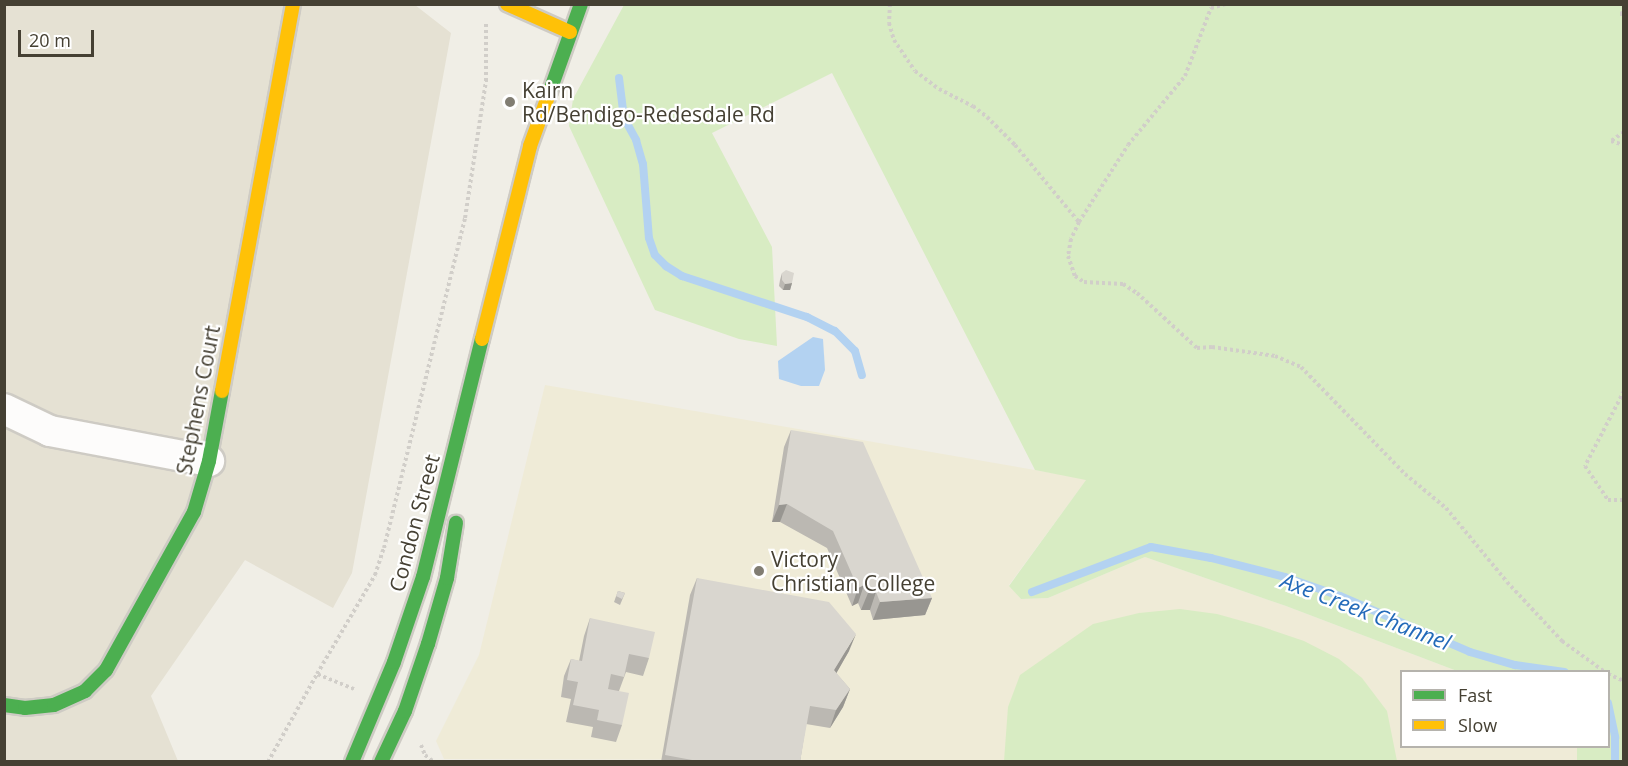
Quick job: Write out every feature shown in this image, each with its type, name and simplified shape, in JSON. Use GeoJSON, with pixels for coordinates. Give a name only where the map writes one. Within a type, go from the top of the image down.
{"type":"FeatureCollection","features":[{"type":"Feature","properties":{"kind":"main road","name":"Stephens Court"},"geometry":{"type":"LineString","coordinates":[[4,705],[39,707],[69,700],[85,691],[106,670],[194,512],[209,461],[292,4]]}},
{"type":"Feature","properties":{"kind":"main road"},"geometry":{"type":"LineString","coordinates":[[507,4],[570,32]]}},
{"type":"Feature","properties":{"kind":"main road","name":"Condon Street"},"geometry":{"type":"LineString","coordinates":[[352,762],[394,662],[423,577],[531,146],[580,4]]}},
{"type":"Feature","properties":{"kind":"main road","name":"Condon Street"},"geometry":{"type":"LineString","coordinates":[[467,462],[496,288]]}},
{"type":"Feature","properties":{"kind":"main road","name":"Condon Street"},"geometry":{"type":"LineString","coordinates":[[381,762],[405,711],[447,578],[459,509]]}},
{"type":"Feature","properties":{"kind":"street"},"geometry":{"type":"LineString","coordinates":[[4,409],[50,431],[209,461]]}},
{"type":"Feature","properties":{"kind":"path"},"geometry":{"type":"LineString","coordinates":[[890,4],[889,23],[894,40],[915,71],[939,89],[974,106],[987,117],[1015,145],[1079,222]]}},
{"type":"Feature","properties":{"kind":"path"},"geometry":{"type":"LineString","coordinates":[[1226,4],[1211,8],[1185,76],[1128,145],[1079,222],[1071,239],[1068,256],[1075,276],[1084,282],[1123,284],[1137,293],[1197,348],[1212,347],[1275,356],[1301,367],[1405,474],[1446,508],[1507,582],[1562,641],[1603,670]]}},
{"type":"Feature","properties":{"kind":"path"},"geometry":{"type":"LineString","coordinates":[[268,762],[375,575],[384,548],[465,218],[486,81],[487,14]]}},
{"type":"Feature","properties":{"kind":"path"},"geometry":{"type":"LineString","coordinates":[[1623,132],[1611,141],[1623,144]]}},
{"type":"Feature","properties":{"kind":"path"},"geometry":{"type":"LineString","coordinates":[[1623,391],[1585,466],[1608,500],[1623,500]]}},
{"type":"Feature","properties":{"kind":"path"},"geometry":{"type":"LineString","coordinates":[[317,674],[379,700]]}},
{"type":"Feature","properties":{"kind":"path"},"geometry":{"type":"LineString","coordinates":[[405,711],[425,720],[421,729],[421,746],[434,762]]}},
{"type":"Feature","properties":{"kind":"shaded area"},"geometry":{"type":"Polygon","coordinates":[[[4,5],[415,5],[451,33],[352,573],[333,608],[245,560],[151,696],[178,761],[5,761],[4,5]]]}},
{"type":"Feature","properties":{"kind":"shaded area","name":"Victory Christian College"},"geometry":{"type":"Polygon","coordinates":[[[545,385],[1087,479],[1009,585],[1021,599],[1048,598],[1145,557],[1286,606],[1454,670],[1400,670],[1400,748],[1577,748],[1577,762],[444,759],[436,741],[479,655],[545,385]]]}},
{"type":"Feature","properties":{"kind":"green space"},"geometry":{"type":"Polygon","coordinates":[[[624,5],[1623,5],[1623,761],[1577,761],[1577,748],[1610,748],[1610,670],[1454,670],[1286,606],[1145,557],[1048,598],[1021,599],[1009,586],[1086,480],[1035,470],[832,73],[712,133],[772,247],[777,346],[739,339],[655,310],[569,126],[573,99],[624,5]]]}},
{"type":"Feature","properties":{"kind":"green space"},"geometry":{"type":"Polygon","coordinates":[[[1180,609],[1217,614],[1260,626],[1304,641],[1339,659],[1362,678],[1387,711],[1397,761],[1004,761],[1008,707],[1020,675],[1093,624],[1139,613],[1180,609]]]}},
{"type":"Feature","properties":{"kind":"water"},"geometry":{"type":"Polygon","coordinates":[[[813,337],[823,339],[825,370],[819,386],[801,386],[779,379],[778,361],[813,337]]]}},
{"type":"Feature","properties":{"kind":"building"},"geometry":{"type":"Polygon","coordinates":[[[786,270],[794,273],[792,283],[785,284],[782,280],[782,273],[786,270]]]}},
{"type":"Feature","properties":{"kind":"building"},"geometry":{"type":"Polygon","coordinates":[[[791,430],[863,442],[932,598],[880,602],[876,592],[868,593],[864,585],[858,588],[833,531],[787,504],[779,505],[791,430]]]}},
{"type":"Feature","properties":{"kind":"building"},"geometry":{"type":"Polygon","coordinates":[[[697,578],[829,602],[856,634],[834,670],[850,689],[836,710],[810,706],[800,762],[703,762],[665,755],[697,578]]]}},
{"type":"Feature","properties":{"kind":"building"},"geometry":{"type":"Polygon","coordinates":[[[618,591],[625,593],[622,599],[616,596],[618,591]]]}},
{"type":"Feature","properties":{"kind":"building"},"geometry":{"type":"Polygon","coordinates":[[[590,618],[655,632],[649,658],[629,654],[624,677],[611,674],[608,689],[629,693],[622,725],[597,720],[599,710],[573,705],[578,682],[567,680],[571,659],[582,661],[590,618]]]}},
{"type":"Feature","properties":{"kind":"waterway","name":"Axe Creek Channel"},"geometry":{"type":"LineString","coordinates":[[619,78],[624,118],[636,140],[643,164],[649,238],[655,255],[666,266],[682,276],[807,317],[835,331],[855,351],[862,375]]}},
{"type":"Feature","properties":{"kind":"waterway","name":"Axe Creek Channel"},"geometry":{"type":"LineString","coordinates":[[1032,592],[1151,547],[1211,558],[1285,577],[1340,596],[1470,652],[1515,665],[1551,670]]}},
{"type":"Feature","properties":{"kind":"waterway","name":"Axe Creek Channel"},"geometry":{"type":"LineString","coordinates":[[1610,713],[1615,737],[1615,762]]}},
{"type":"Feature","properties":{"kind":"traffic: fast"},"geometry":{"type":"LineString","coordinates":[[550,91],[581,4]]}},
{"type":"Feature","properties":{"kind":"traffic: fast"},"geometry":{"type":"LineString","coordinates":[[352,762],[394,662],[423,577],[482,339]]}},
{"type":"Feature","properties":{"kind":"traffic: fast"},"geometry":{"type":"LineString","coordinates":[[4,705],[25,708],[54,705],[85,691],[106,670],[194,512],[209,461],[222,391]]}},
{"type":"Feature","properties":{"kind":"traffic: fast"},"geometry":{"type":"LineString","coordinates":[[381,762],[405,711],[428,644],[447,578],[456,523]]}},
{"type":"Feature","properties":{"kind":"traffic: slow"},"geometry":{"type":"LineString","coordinates":[[222,391],[293,4]]}},
{"type":"Feature","properties":{"kind":"traffic: slow"},"geometry":{"type":"LineString","coordinates":[[507,4],[570,32]]}},
{"type":"Feature","properties":{"kind":"traffic: slow"},"geometry":{"type":"LineString","coordinates":[[482,339],[530,146],[550,91]]}},
{"type":"Feature","properties":{"kind":"place","name":"Kairn Rd/Bendigo-Redesdale Rd"},"geometry":{"type":"Point","coordinates":[510,102]}},
{"type":"Feature","properties":{"kind":"place","name":"Victory Christian College"},"geometry":{"type":"Point","coordinates":[759,571]}}]}
